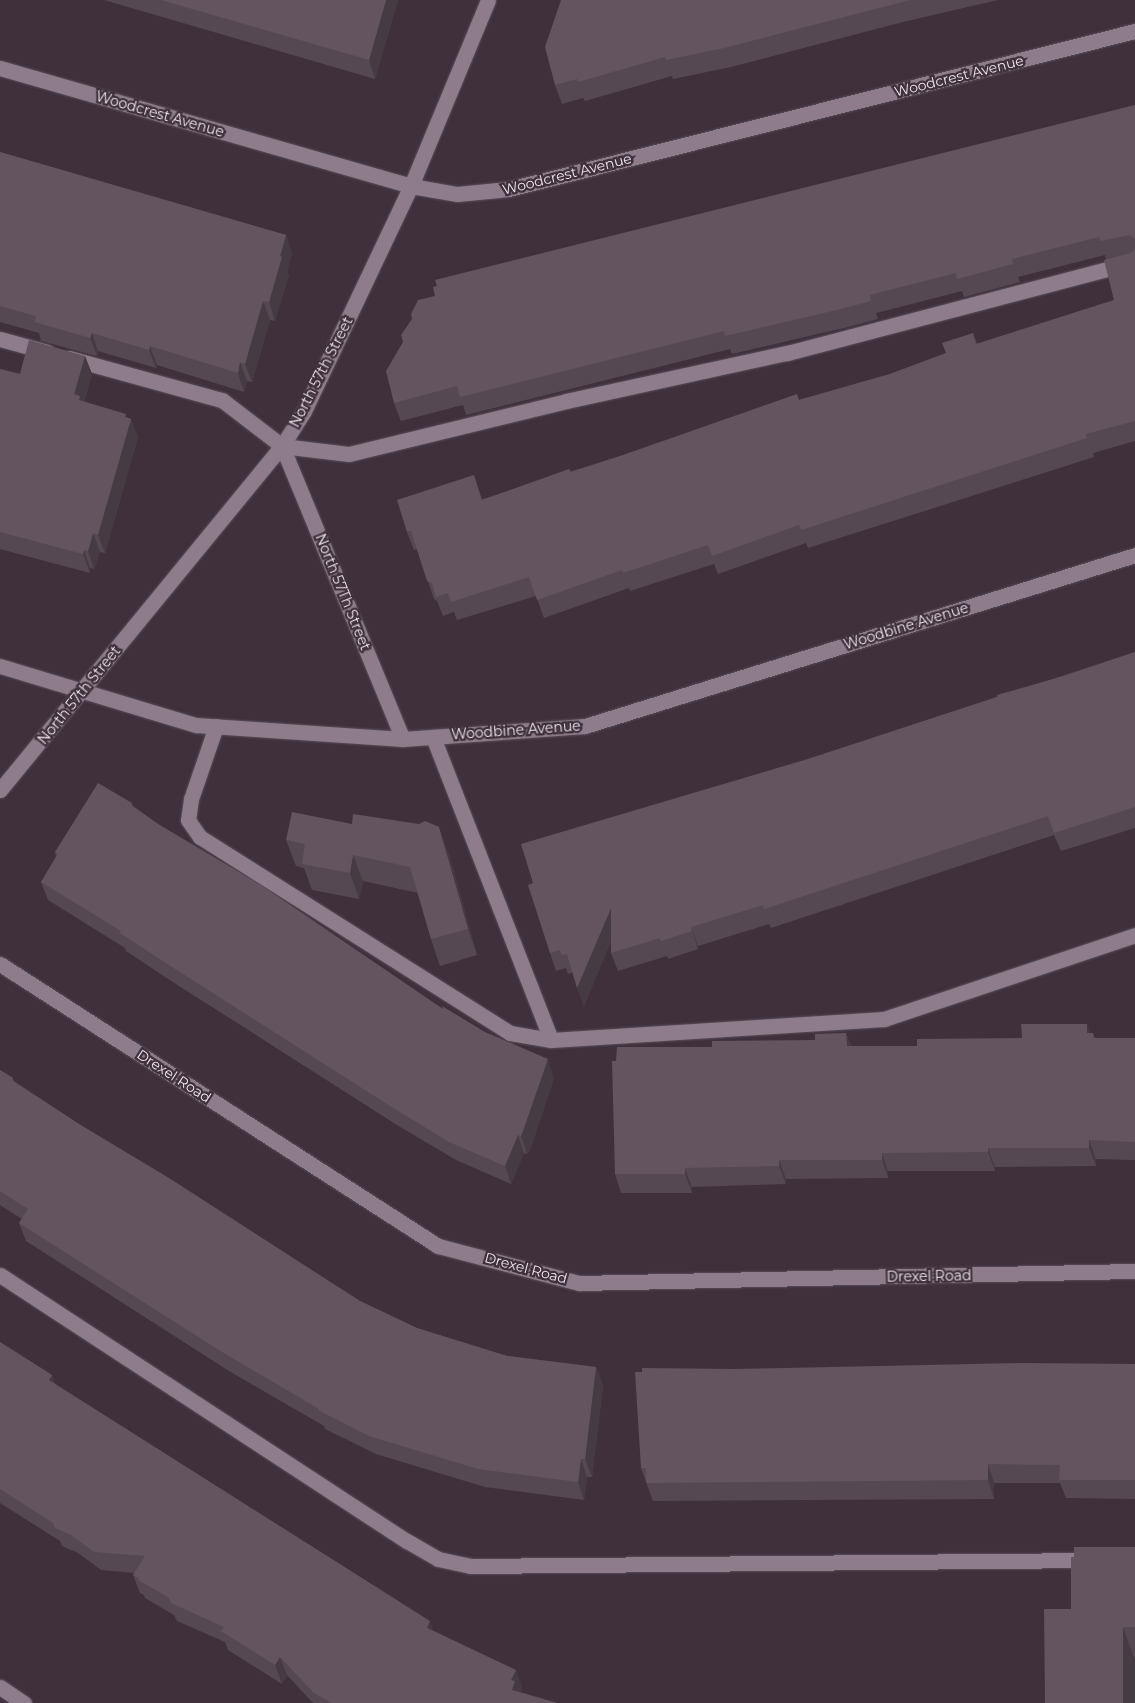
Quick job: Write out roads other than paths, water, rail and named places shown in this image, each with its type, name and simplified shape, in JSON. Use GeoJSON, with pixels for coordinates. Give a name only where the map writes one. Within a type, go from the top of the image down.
{"type":"FeatureCollection","features":[{"type":"Feature","properties":{"kind":"street","name":"North 57th Street"},"geometry":{"type":"LineString","coordinates":[[0,790],[282,446],[304,411],[411,186],[488,0]]}},
{"type":"Feature","properties":{"kind":"street","name":"Woodcrest Avenue"},"geometry":{"type":"LineString","coordinates":[[0,68],[411,186],[457,194],[509,189],[1135,31]]}},
{"type":"Feature","properties":{"kind":"street"},"geometry":{"type":"LineString","coordinates":[[0,340],[222,400],[282,446],[349,454],[566,401],[787,353],[1135,262]]}},
{"type":"Feature","properties":{"kind":"street","name":"North 57Th Street"},"geometry":{"type":"LineString","coordinates":[[282,446],[403,739]]}},
{"type":"Feature","properties":{"kind":"street","name":"Woodbine Avenue"},"geometry":{"type":"LineString","coordinates":[[0,666],[196,725],[403,739],[585,726],[1135,555]]}},
{"type":"Feature","properties":{"kind":"street"},"geometry":{"type":"LineString","coordinates":[[216,726],[190,799],[188,820],[200,838],[510,1033],[551,1040],[884,1019],[1135,935]]}},
{"type":"Feature","properties":{"kind":"street"},"geometry":{"type":"LineString","coordinates":[[433,737],[551,1040]]}},
{"type":"Feature","properties":{"kind":"street","name":"Drexel Road"},"geometry":{"type":"LineString","coordinates":[[0,964],[438,1246],[580,1282],[1135,1271]]}},
{"type":"Feature","properties":{"kind":"street"},"geometry":{"type":"LineString","coordinates":[[0,1275],[390,1530],[438,1559],[470,1566],[1105,1559]]}},
{"type":"Feature","properties":{"kind":"street"},"geometry":{"type":"LineString","coordinates":[[0,1688],[24,1703]]}}]}
